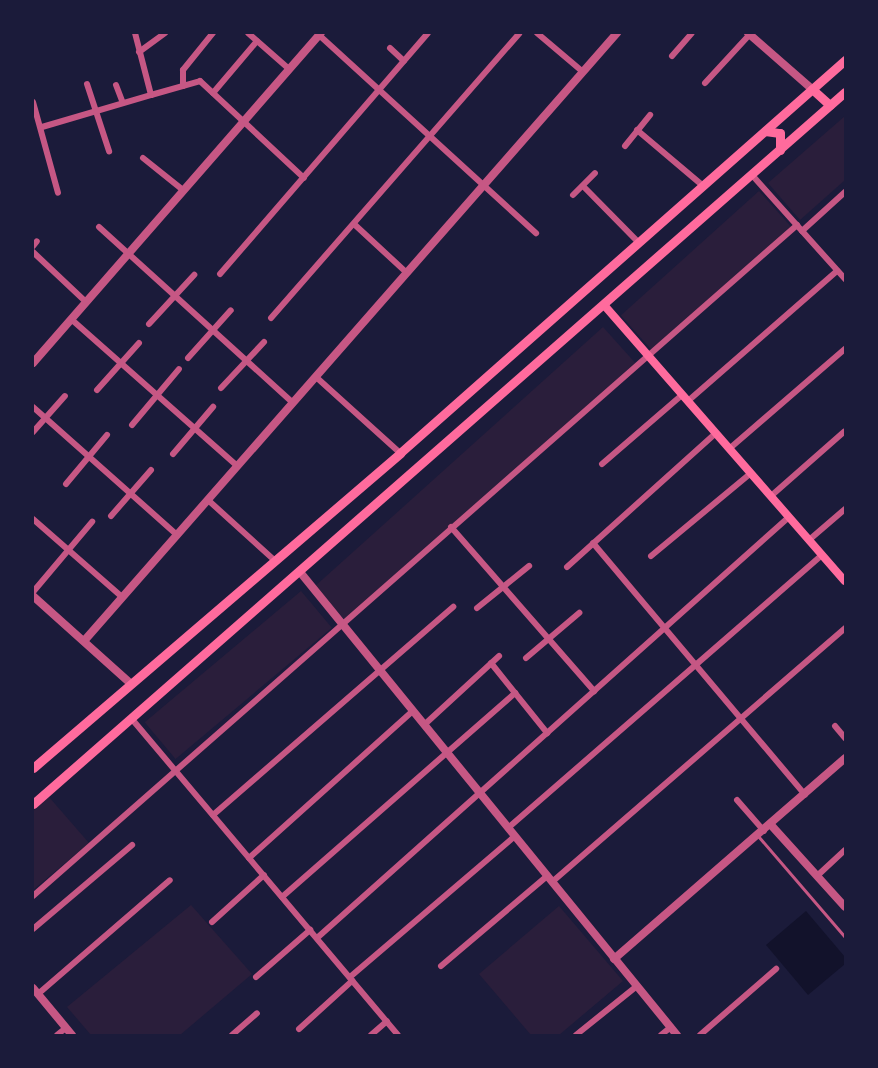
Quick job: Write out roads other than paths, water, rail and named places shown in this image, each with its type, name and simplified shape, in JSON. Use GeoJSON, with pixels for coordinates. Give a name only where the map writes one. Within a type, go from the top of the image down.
{"type":"FeatureCollection","features":[{"type":"Feature","properties":{"kind":"main road"},"geometry":{"type":"LineString","coordinates":[[33,768],[273,559],[400,453],[845,60]]}},
{"type":"Feature","properties":{"kind":"main road"},"geometry":{"type":"LineString","coordinates":[[812,89],[830,105]]}},
{"type":"Feature","properties":{"kind":"main road"},"geometry":{"type":"LineString","coordinates":[[33,804],[845,92]]}},
{"type":"Feature","properties":{"kind":"main road"},"geometry":{"type":"LineString","coordinates":[[763,132],[780,133],[780,150]]}},
{"type":"Feature","properties":{"kind":"main road"},"geometry":{"type":"LineString","coordinates":[[604,305],[845,581]]}},
{"type":"Feature","properties":{"kind":"street"},"geometry":{"type":"LineString","coordinates":[[135,33],[151,96]]}},
{"type":"Feature","properties":{"kind":"street"},"geometry":{"type":"LineString","coordinates":[[139,52],[165,33]]}},
{"type":"Feature","properties":{"kind":"street"},"geometry":{"type":"LineString","coordinates":[[183,86],[183,70],[213,33]]}},
{"type":"Feature","properties":{"kind":"street"},"geometry":{"type":"LineString","coordinates":[[248,33],[289,69]]}},
{"type":"Feature","properties":{"kind":"street"},"geometry":{"type":"LineString","coordinates":[[220,274],[428,33]]}},
{"type":"Feature","properties":{"kind":"street"},"geometry":{"type":"LineString","coordinates":[[271,318],[520,33]]}},
{"type":"Feature","properties":{"kind":"street"},"geometry":{"type":"LineString","coordinates":[[537,33],[583,72]]}},
{"type":"Feature","properties":{"kind":"street"},"geometry":{"type":"LineString","coordinates":[[84,641],[617,33]]}},
{"type":"Feature","properties":{"kind":"street"},"geometry":{"type":"LineString","coordinates":[[672,56],[692,33]]}},
{"type":"Feature","properties":{"kind":"street"},"geometry":{"type":"LineString","coordinates":[[33,363],[320,34],[482,187],[536,233]]}},
{"type":"Feature","properties":{"kind":"street"},"geometry":{"type":"LineString","coordinates":[[705,84],[749,34],[812,89]]}},
{"type":"Feature","properties":{"kind":"street"},"geometry":{"type":"LineString","coordinates":[[213,93],[257,41]]}},
{"type":"Feature","properties":{"kind":"street"},"geometry":{"type":"LineString","coordinates":[[390,48],[404,61]]}},
{"type":"Feature","properties":{"kind":"street"},"geometry":{"type":"LineString","coordinates":[[42,127],[200,81],[304,178]]}},
{"type":"Feature","properties":{"kind":"street"},"geometry":{"type":"LineString","coordinates":[[87,84],[109,151]]}},
{"type":"Feature","properties":{"kind":"street"},"geometry":{"type":"LineString","coordinates":[[116,85],[123,104]]}},
{"type":"Feature","properties":{"kind":"street"},"geometry":{"type":"LineString","coordinates":[[33,102],[42,127],[58,193]]}},
{"type":"Feature","properties":{"kind":"street"},"geometry":{"type":"LineString","coordinates":[[625,146],[650,114]]}},
{"type":"Feature","properties":{"kind":"street"},"geometry":{"type":"LineString","coordinates":[[637,130],[702,185]]}},
{"type":"Feature","properties":{"kind":"street"},"geometry":{"type":"LineString","coordinates":[[143,158],[183,190]]}},
{"type":"Feature","properties":{"kind":"street"},"geometry":{"type":"LineString","coordinates":[[573,195],[584,187],[595,173]]}},
{"type":"Feature","properties":{"kind":"street"},"geometry":{"type":"LineString","coordinates":[[752,175],[845,279]]}},
{"type":"Feature","properties":{"kind":"street"},"geometry":{"type":"LineString","coordinates":[[584,187],[638,242]]}},
{"type":"Feature","properties":{"kind":"street"},"geometry":{"type":"LineString","coordinates":[[802,231],[845,192]]}},
{"type":"Feature","properties":{"kind":"street"},"geometry":{"type":"LineString","coordinates":[[354,224],[406,273]]}},
{"type":"Feature","properties":{"kind":"street"},"geometry":{"type":"LineString","coordinates":[[33,896],[341,622],[797,225]]}},
{"type":"Feature","properties":{"kind":"street"},"geometry":{"type":"LineString","coordinates":[[99,227],[126,255],[293,403]]}},
{"type":"Feature","properties":{"kind":"street"},"geometry":{"type":"LineString","coordinates":[[33,252],[86,302]]}},
{"type":"Feature","properties":{"kind":"street"},"geometry":{"type":"LineString","coordinates":[[602,464],[837,271]]}},
{"type":"Feature","properties":{"kind":"street"},"geometry":{"type":"LineString","coordinates":[[149,324],[195,275]]}},
{"type":"Feature","properties":{"kind":"street"},"geometry":{"type":"LineString","coordinates":[[188,358],[231,310]]}},
{"type":"Feature","properties":{"kind":"street"},"geometry":{"type":"LineString","coordinates":[[71,319],[237,466]]}},
{"type":"Feature","properties":{"kind":"street"},"geometry":{"type":"LineString","coordinates":[[221,388],[264,342]]}},
{"type":"Feature","properties":{"kind":"street"},"geometry":{"type":"LineString","coordinates":[[97,390],[139,343]]}},
{"type":"Feature","properties":{"kind":"street"},"geometry":{"type":"LineString","coordinates":[[729,449],[845,349]]}},
{"type":"Feature","properties":{"kind":"street"},"geometry":{"type":"LineString","coordinates":[[132,425],[179,369]]}},
{"type":"Feature","properties":{"kind":"street"},"geometry":{"type":"LineString","coordinates":[[316,377],[400,453]]}},
{"type":"Feature","properties":{"kind":"street"},"geometry":{"type":"LineString","coordinates":[[33,432],[65,396]]}},
{"type":"Feature","properties":{"kind":"street"},"geometry":{"type":"LineString","coordinates":[[33,407],[177,535]]}},
{"type":"Feature","properties":{"kind":"street"},"geometry":{"type":"LineString","coordinates":[[173,454],[213,407]]}},
{"type":"Feature","properties":{"kind":"street"},"geometry":{"type":"LineString","coordinates":[[771,496],[845,431]]}},
{"type":"Feature","properties":{"kind":"street"},"geometry":{"type":"LineString","coordinates":[[567,567],[716,433]]}},
{"type":"Feature","properties":{"kind":"street"},"geometry":{"type":"LineString","coordinates":[[66,484],[107,435]]}},
{"type":"Feature","properties":{"kind":"street"},"geometry":{"type":"LineString","coordinates":[[111,516],[151,470]]}},
{"type":"Feature","properties":{"kind":"street"},"geometry":{"type":"LineString","coordinates":[[651,556],[751,473]]}},
{"type":"Feature","properties":{"kind":"street"},"geometry":{"type":"LineString","coordinates":[[208,500],[273,559]]}},
{"type":"Feature","properties":{"kind":"street"},"geometry":{"type":"LineString","coordinates":[[809,540],[845,508]]}},
{"type":"Feature","properties":{"kind":"street"},"geometry":{"type":"LineString","coordinates":[[317,938],[789,517]]}},
{"type":"Feature","properties":{"kind":"street"},"geometry":{"type":"LineString","coordinates":[[33,519],[122,597]]}},
{"type":"Feature","properties":{"kind":"street"},"geometry":{"type":"LineString","coordinates":[[92,522],[33,594],[130,683]]}},
{"type":"Feature","properties":{"kind":"street"},"geometry":{"type":"LineString","coordinates":[[451,527],[594,691]]}},
{"type":"Feature","properties":{"kind":"street"},"geometry":{"type":"LineString","coordinates":[[593,543],[805,795]]}},
{"type":"Feature","properties":{"kind":"street"},"geometry":{"type":"LineString","coordinates":[[508,828],[822,555]]}},
{"type":"Feature","properties":{"kind":"street"},"geometry":{"type":"LineString","coordinates":[[477,608],[529,567]]}},
{"type":"Feature","properties":{"kind":"street"},"geometry":{"type":"LineString","coordinates":[[300,572],[677,1035]]}},
{"type":"Feature","properties":{"kind":"street"},"geometry":{"type":"LineString","coordinates":[[213,815],[453,607]]}},
{"type":"Feature","properties":{"kind":"street"},"geometry":{"type":"LineString","coordinates":[[526,658],[579,613]]}},
{"type":"Feature","properties":{"kind":"street"},"geometry":{"type":"LineString","coordinates":[[441,966],[742,720],[845,628]]}},
{"type":"Feature","properties":{"kind":"street"},"geometry":{"type":"LineString","coordinates":[[424,725],[499,656]]}},
{"type":"Feature","properties":{"kind":"street"},"geometry":{"type":"LineString","coordinates":[[491,663],[547,733]]}},
{"type":"Feature","properties":{"kind":"street"},"geometry":{"type":"LineString","coordinates":[[282,897],[515,693]]}},
{"type":"Feature","properties":{"kind":"street"},"geometry":{"type":"LineString","coordinates":[[249,858],[413,711]]}},
{"type":"Feature","properties":{"kind":"street"},"geometry":{"type":"LineString","coordinates":[[131,718],[398,1035]]}},
{"type":"Feature","properties":{"kind":"street"},"geometry":{"type":"LineString","coordinates":[[835,726],[845,738]]}},
{"type":"Feature","properties":{"kind":"street"},"geometry":{"type":"LineString","coordinates":[[614,959],[761,834],[845,758]]}},
{"type":"Feature","properties":{"kind":"street"},"geometry":{"type":"LineString","coordinates":[[737,800],[761,834]]}},
{"type":"Feature","properties":{"kind":"street"},"geometry":{"type":"LineString","coordinates":[[771,825],[845,907]]}},
{"type":"Feature","properties":{"kind":"street"},"geometry":{"type":"LineString","coordinates":[[299,1029],[351,979],[515,836]]}},
{"type":"Feature","properties":{"kind":"street"},"geometry":{"type":"LineString","coordinates":[[33,928],[132,845]]}},
{"type":"Feature","properties":{"kind":"street"},"geometry":{"type":"LineString","coordinates":[[817,876],[845,850]]}},
{"type":"Feature","properties":{"kind":"street"},"geometry":{"type":"LineString","coordinates":[[212,922],[264,876]]}},
{"type":"Feature","properties":{"kind":"street"},"geometry":{"type":"LineString","coordinates":[[72,1035],[35,991],[170,880]]}},
{"type":"Feature","properties":{"kind":"street"},"geometry":{"type":"LineString","coordinates":[[256,977],[310,930]]}},
{"type":"Feature","properties":{"kind":"street"},"geometry":{"type":"LineString","coordinates":[[700,1035],[776,969]]}},
{"type":"Feature","properties":{"kind":"street"},"geometry":{"type":"LineString","coordinates":[[576,1035],[637,986]]}},
{"type":"Feature","properties":{"kind":"street"},"geometry":{"type":"LineString","coordinates":[[232,1035],[257,1013]]}},
{"type":"Feature","properties":{"kind":"street"},"geometry":{"type":"LineString","coordinates":[[371,1035],[387,1021]]}},
{"type":"Feature","properties":{"kind":"street"},"geometry":{"type":"LineString","coordinates":[[661,1035],[671,1027]]}},
{"type":"Feature","properties":{"kind":"street"},"geometry":{"type":"LineString","coordinates":[[57,1035],[66,1028]]}},
{"type":"Feature","properties":{"kind":"lane"},"geometry":{"type":"LineString","coordinates":[[761,834],[845,938]]}}]}
